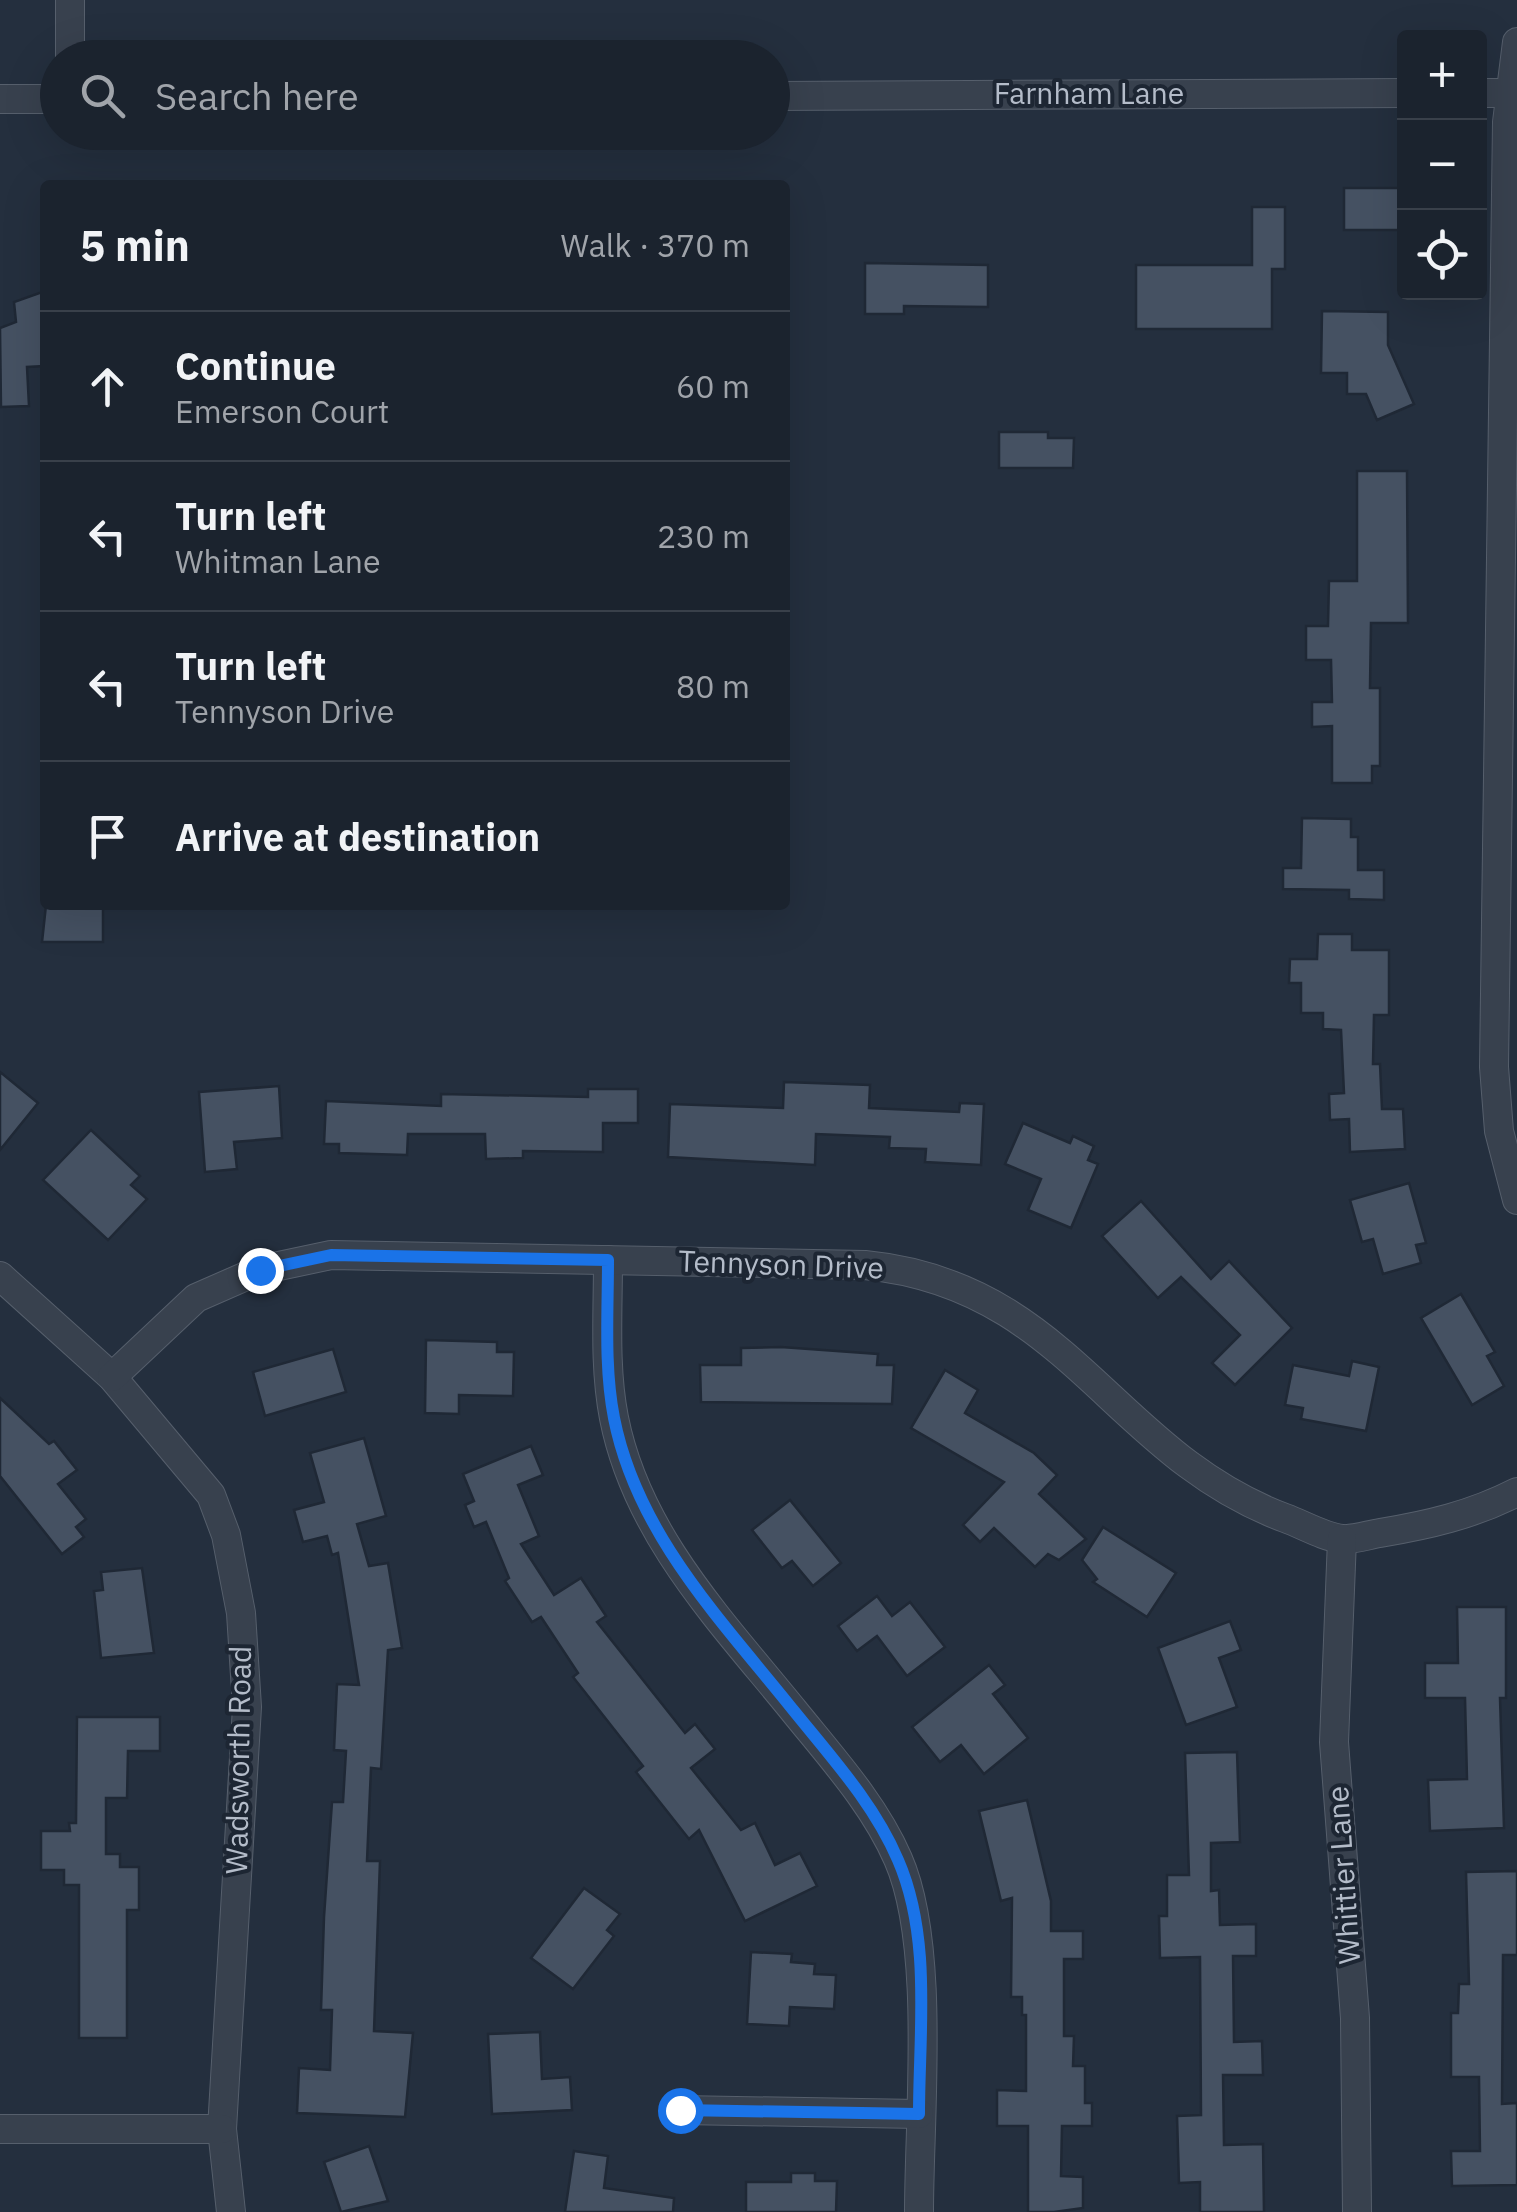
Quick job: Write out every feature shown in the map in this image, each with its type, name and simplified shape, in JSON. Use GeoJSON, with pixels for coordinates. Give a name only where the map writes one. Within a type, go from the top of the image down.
{"type":"FeatureCollection","features":[{"type":"Feature","properties":{"kind":"street"},"geometry":{"type":"LineString","coordinates":[[70,0],[70,40]]}},
{"type":"Feature","properties":{"kind":"street"},"geometry":{"type":"LineString","coordinates":[[1517,42],[1515,93],[1508,122],[1494,1067],[1498,1131],[1517,1200]]}},
{"type":"Feature","properties":{"kind":"street","name":"Farnham Lane"},"geometry":{"type":"LineString","coordinates":[[790,96],[1397,93]]}},
{"type":"Feature","properties":{"kind":"street"},"geometry":{"type":"LineString","coordinates":[[1487,93],[1515,93]]}},
{"type":"Feature","properties":{"kind":"street"},"geometry":{"type":"LineString","coordinates":[[0,99],[40,99]]}},
{"type":"Feature","properties":{"kind":"street","name":"Tennyson Drive"},"geometry":{"type":"LineString","coordinates":[[112,1377],[196,1298],[281,1264],[331,1255],[865,1265],[963,1287],[1006,1308],[1043,1334],[1202,1478],[1250,1505],[1342,1539],[1435,1524],[1485,1508],[1517,1492]]}},
{"type":"Feature","properties":{"kind":"street"},"geometry":{"type":"LineString","coordinates":[[608,1260],[608,1372],[614,1418],[630,1474],[651,1521],[695,1588],[852,1782],[898,1860],[910,1895],[919,1946],[919,2212]]}},
{"type":"Feature","properties":{"kind":"street","name":"Wadsworth Road"},"geometry":{"type":"LineString","coordinates":[[0,1276],[112,1377],[211,1494],[226,1536],[241,1613],[247,1707],[222,2129],[231,2212]]}},
{"type":"Feature","properties":{"kind":"street","name":"Whittier Lane"},"geometry":{"type":"LineString","coordinates":[[1342,1539],[1334,1742],[1356,2037],[1357,2212]]}},
{"type":"Feature","properties":{"kind":"street"},"geometry":{"type":"LineString","coordinates":[[680,2110],[919,2114]]}},
{"type":"Feature","properties":{"kind":"street"},"geometry":{"type":"LineString","coordinates":[[0,2128],[222,2129]]}},
{"type":"Feature","properties":{"kind":"building"},"geometry":{"type":"Polygon","coordinates":[[[1344,188],[1397,188],[1397,230],[1344,230],[1344,188]]]}},
{"type":"Feature","properties":{"kind":"building"},"geometry":{"type":"Polygon","coordinates":[[[1252,207],[1285,207],[1285,269],[1272,269],[1272,329],[1136,329],[1136,265],[1252,265],[1252,207]]]}},
{"type":"Feature","properties":{"kind":"building"},"geometry":{"type":"Polygon","coordinates":[[[865,263],[988,265],[988,307],[904,306],[904,314],[865,314],[865,263]]]}},
{"type":"Feature","properties":{"kind":"building"},"geometry":{"type":"Polygon","coordinates":[[[40,293],[40,366],[27,367],[29,406],[1,407],[0,328],[16,322],[14,302],[40,293]]]}},
{"type":"Feature","properties":{"kind":"building"},"geometry":{"type":"Polygon","coordinates":[[[1322,311],[1388,312],[1388,345],[1414,404],[1377,420],[1366,394],[1347,394],[1347,373],[1321,373],[1322,311]]]}},
{"type":"Feature","properties":{"kind":"building"},"geometry":{"type":"Polygon","coordinates":[[[999,432],[1048,432],[1048,438],[1074,438],[1073,468],[999,468],[999,432]]]}},
{"type":"Feature","properties":{"kind":"building"},"geometry":{"type":"Polygon","coordinates":[[[1357,471],[1407,471],[1408,623],[1371,623],[1370,688],[1380,688],[1380,766],[1372,766],[1372,783],[1332,783],[1332,726],[1312,727],[1312,702],[1332,702],[1331,660],[1306,660],[1306,626],[1328,626],[1329,581],[1357,581],[1357,471]]]}},
{"type":"Feature","properties":{"kind":"building"},"geometry":{"type":"Polygon","coordinates":[[[1302,818],[1351,819],[1351,837],[1358,837],[1358,870],[1384,870],[1384,900],[1349,899],[1349,890],[1283,889],[1283,868],[1301,868],[1302,818]]]}},
{"type":"Feature","properties":{"kind":"building"},"geometry":{"type":"Polygon","coordinates":[[[45,910],[103,910],[103,942],[42,942],[45,910]]]}},
{"type":"Feature","properties":{"kind":"building"},"geometry":{"type":"Polygon","coordinates":[[[1318,934],[1352,934],[1352,950],[1389,950],[1389,1015],[1374,1015],[1373,1064],[1380,1064],[1382,1109],[1403,1109],[1405,1149],[1350,1152],[1349,1119],[1330,1120],[1329,1094],[1344,1093],[1341,1030],[1323,1029],[1323,1013],[1301,1013],[1301,983],[1289,983],[1290,959],[1317,959],[1318,934]]]}},
{"type":"Feature","properties":{"kind":"building"},"geometry":{"type":"Polygon","coordinates":[[[0,1072],[38,1103],[0,1150],[0,1072]]]}},
{"type":"Feature","properties":{"kind":"building"},"geometry":{"type":"Polygon","coordinates":[[[784,1082],[870,1085],[869,1108],[959,1112],[960,1103],[984,1104],[981,1165],[925,1162],[926,1149],[889,1148],[890,1137],[816,1134],[815,1165],[668,1157],[670,1104],[783,1108],[784,1082]]]}},
{"type":"Feature","properties":{"kind":"building"},"geometry":{"type":"Polygon","coordinates":[[[279,1086],[282,1138],[234,1142],[237,1169],[205,1172],[199,1092],[279,1086]]]}},
{"type":"Feature","properties":{"kind":"building"},"geometry":{"type":"Polygon","coordinates":[[[588,1089],[638,1089],[638,1123],[603,1123],[603,1152],[523,1151],[523,1158],[486,1159],[485,1134],[408,1134],[407,1155],[339,1153],[339,1144],[324,1144],[326,1101],[441,1106],[441,1094],[588,1097],[588,1089]]]}},
{"type":"Feature","properties":{"kind":"building"},"geometry":{"type":"Polygon","coordinates":[[[1023,1123],[1070,1143],[1073,1136],[1094,1146],[1088,1160],[1098,1164],[1071,1228],[1028,1210],[1041,1179],[1005,1164],[1023,1123]]]}},
{"type":"Feature","properties":{"kind":"building"},"geometry":{"type":"Polygon","coordinates":[[[91,1130],[140,1176],[131,1185],[147,1199],[108,1240],[43,1180],[91,1130]]]}},
{"type":"Feature","properties":{"kind":"building"},"geometry":{"type":"Polygon","coordinates":[[[1409,1183],[1426,1243],[1416,1245],[1421,1263],[1383,1274],[1373,1239],[1362,1242],[1350,1200],[1409,1183]]]}},
{"type":"Feature","properties":{"kind":"building"},"geometry":{"type":"Polygon","coordinates":[[[1141,1201],[1211,1279],[1229,1261],[1292,1328],[1235,1385],[1212,1363],[1240,1335],[1181,1277],[1158,1298],[1102,1236],[1141,1201]]]}},
{"type":"Feature","properties":{"kind":"building"},"geometry":{"type":"Polygon","coordinates":[[[1461,1294],[1495,1352],[1487,1356],[1504,1386],[1472,1405],[1421,1318],[1461,1294]]]}},
{"type":"Feature","properties":{"kind":"building"},"geometry":{"type":"Polygon","coordinates":[[[426,1340],[497,1342],[497,1352],[514,1352],[513,1396],[459,1395],[459,1414],[425,1413],[426,1340]]]}},
{"type":"Feature","properties":{"kind":"building"},"geometry":{"type":"Polygon","coordinates":[[[741,1348],[878,1354],[877,1365],[894,1365],[892,1404],[701,1402],[700,1365],[741,1365],[741,1348]]]}},
{"type":"Feature","properties":{"kind":"building"},"geometry":{"type":"Polygon","coordinates":[[[333,1349],[346,1392],[265,1416],[253,1372],[333,1349]]]}},
{"type":"Feature","properties":{"kind":"building"},"geometry":{"type":"Polygon","coordinates":[[[1352,1361],[1379,1367],[1366,1431],[1301,1419],[1303,1408],[1285,1405],[1293,1365],[1349,1376],[1352,1361]]]}},
{"type":"Feature","properties":{"kind":"building"},"geometry":{"type":"Polygon","coordinates":[[[945,1370],[978,1390],[965,1413],[1034,1453],[1057,1475],[1039,1494],[1086,1539],[1059,1560],[1048,1554],[1035,1567],[994,1528],[980,1542],[963,1525],[1004,1482],[911,1428],[945,1370]]]}},
{"type":"Feature","properties":{"kind":"building"},"geometry":{"type":"Polygon","coordinates":[[[0,1398],[49,1444],[54,1441],[77,1470],[58,1484],[86,1519],[76,1527],[84,1537],[62,1554],[0,1476],[0,1398]]]}},
{"type":"Feature","properties":{"kind":"building"},"geometry":{"type":"Polygon","coordinates":[[[364,1438],[386,1516],[357,1524],[369,1566],[388,1563],[402,1648],[388,1650],[381,1769],[371,1768],[367,1861],[380,1861],[374,2031],[413,2033],[405,2117],[297,2113],[299,2068],[330,2070],[332,2010],[321,2010],[324,1917],[332,1802],[343,1802],[346,1751],[334,1750],[337,1684],[359,1685],[338,1553],[332,1555],[327,1536],[303,1542],[294,1510],[324,1502],[310,1453],[364,1438]]]}},
{"type":"Feature","properties":{"kind":"building"},"geometry":{"type":"Polygon","coordinates":[[[531,1446],[543,1475],[518,1485],[539,1536],[521,1544],[554,1595],[581,1578],[606,1616],[597,1622],[685,1733],[695,1724],[715,1749],[691,1768],[741,1830],[755,1823],[775,1865],[800,1853],[817,1886],[745,1921],[699,1830],[689,1839],[636,1772],[643,1766],[573,1677],[578,1673],[541,1617],[532,1622],[505,1581],[509,1578],[486,1522],[474,1527],[465,1505],[474,1501],[463,1474],[531,1446]]]}},
{"type":"Feature","properties":{"kind":"building"},"geometry":{"type":"Polygon","coordinates":[[[790,1500],[841,1563],[813,1586],[792,1561],[782,1568],[752,1530],[790,1500]]]}},
{"type":"Feature","properties":{"kind":"building"},"geometry":{"type":"Polygon","coordinates":[[[1103,1527],[1176,1573],[1147,1617],[1093,1582],[1097,1579],[1082,1560],[1103,1527]]]}},
{"type":"Feature","properties":{"kind":"building"},"geometry":{"type":"Polygon","coordinates":[[[142,1568],[154,1653],[101,1658],[94,1591],[103,1590],[101,1572],[142,1568]]]}},
{"type":"Feature","properties":{"kind":"building"},"geometry":{"type":"Polygon","coordinates":[[[877,1596],[892,1616],[910,1602],[945,1647],[907,1676],[877,1636],[857,1651],[838,1626],[877,1596]]]}},
{"type":"Feature","properties":{"kind":"building"},"geometry":{"type":"Polygon","coordinates":[[[1457,1607],[1506,1607],[1506,1698],[1500,1698],[1504,1828],[1430,1831],[1428,1780],[1467,1779],[1465,1698],[1425,1698],[1425,1663],[1458,1663],[1457,1607]]]}},
{"type":"Feature","properties":{"kind":"building"},"geometry":{"type":"Polygon","coordinates":[[[1230,1621],[1241,1650],[1219,1658],[1237,1707],[1186,1725],[1158,1648],[1230,1621]]]}},
{"type":"Feature","properties":{"kind":"building"},"geometry":{"type":"Polygon","coordinates":[[[989,1665],[1005,1685],[993,1694],[1028,1738],[984,1774],[961,1745],[940,1762],[912,1727],[989,1665]]]}},
{"type":"Feature","properties":{"kind":"building"},"geometry":{"type":"Polygon","coordinates":[[[77,1717],[160,1717],[160,1751],[128,1751],[127,1798],[106,1798],[106,1854],[120,1854],[120,1867],[139,1867],[139,1910],[127,1910],[127,2038],[79,2038],[79,1885],[64,1885],[64,1870],[41,1870],[41,1831],[70,1831],[69,1823],[76,1823],[77,1717]]]}},
{"type":"Feature","properties":{"kind":"building"},"geometry":{"type":"Polygon","coordinates":[[[1237,1752],[1240,1842],[1211,1843],[1211,1891],[1219,1890],[1220,1925],[1256,1924],[1256,1956],[1233,1956],[1234,2042],[1262,2041],[1263,2075],[1223,2075],[1224,2145],[1263,2144],[1264,2212],[1200,2212],[1200,2182],[1179,2183],[1177,2116],[1201,2115],[1200,1957],[1160,1958],[1159,1916],[1167,1916],[1167,1875],[1189,1875],[1185,1753],[1237,1752]]]}},
{"type":"Feature","properties":{"kind":"building"},"geometry":{"type":"Polygon","coordinates":[[[1027,1800],[1051,1901],[1051,1931],[1083,1931],[1083,1959],[1064,1959],[1064,2036],[1074,2036],[1073,2066],[1085,2066],[1085,2103],[1092,2103],[1092,2126],[1062,2126],[1061,2176],[1083,2177],[1083,2208],[1054,2212],[1028,2212],[1028,2126],[997,2126],[997,2090],[1026,2091],[1026,2015],[1022,2015],[1022,1997],[1011,1997],[1012,1898],[1001,1901],[979,1811],[1027,1800]]]}},
{"type":"Feature","properties":{"kind":"building"},"geometry":{"type":"Polygon","coordinates":[[[1517,1871],[1517,1955],[1503,1955],[1502,2104],[1517,2103],[1517,2185],[1452,2186],[1451,2151],[1480,2151],[1479,2077],[1451,2077],[1451,2013],[1458,2013],[1459,1984],[1469,1984],[1466,1872],[1517,1871]]]}},
{"type":"Feature","properties":{"kind":"building"},"geometry":{"type":"Polygon","coordinates":[[[584,1888],[620,1914],[607,1930],[614,1936],[573,1989],[531,1958],[584,1888]]]}},
{"type":"Feature","properties":{"kind":"building"},"geometry":{"type":"Polygon","coordinates":[[[751,1952],[792,1954],[791,1962],[815,1964],[814,1974],[836,1975],[834,2009],[790,2007],[789,2026],[747,2024],[751,1952]]]}},
{"type":"Feature","properties":{"kind":"building"},"geometry":{"type":"Polygon","coordinates":[[[540,2032],[542,2079],[570,2077],[572,2110],[492,2114],[488,2034],[540,2032]]]}},
{"type":"Feature","properties":{"kind":"building"},"geometry":{"type":"Polygon","coordinates":[[[369,2146],[388,2201],[341,2212],[324,2162],[369,2146]]]}},
{"type":"Feature","properties":{"kind":"building"},"geometry":{"type":"Polygon","coordinates":[[[574,2151],[608,2156],[604,2188],[674,2198],[673,2212],[565,2212],[574,2151]]]}},
{"type":"Feature","properties":{"kind":"building"},"geometry":{"type":"Polygon","coordinates":[[[791,2173],[815,2173],[815,2181],[837,2181],[836,2212],[746,2212],[746,2182],[791,2182],[791,2173]]]}},
{"type":"Feature","properties":{"kind":"route"},"geometry":{"type":"LineString","coordinates":[[260,1270],[331,1255],[608,1260],[608,1372],[614,1418],[630,1474],[651,1521],[695,1588],[852,1782],[878,1821],[910,1895],[920,1957],[919,2114],[680,2110]]}}]}
